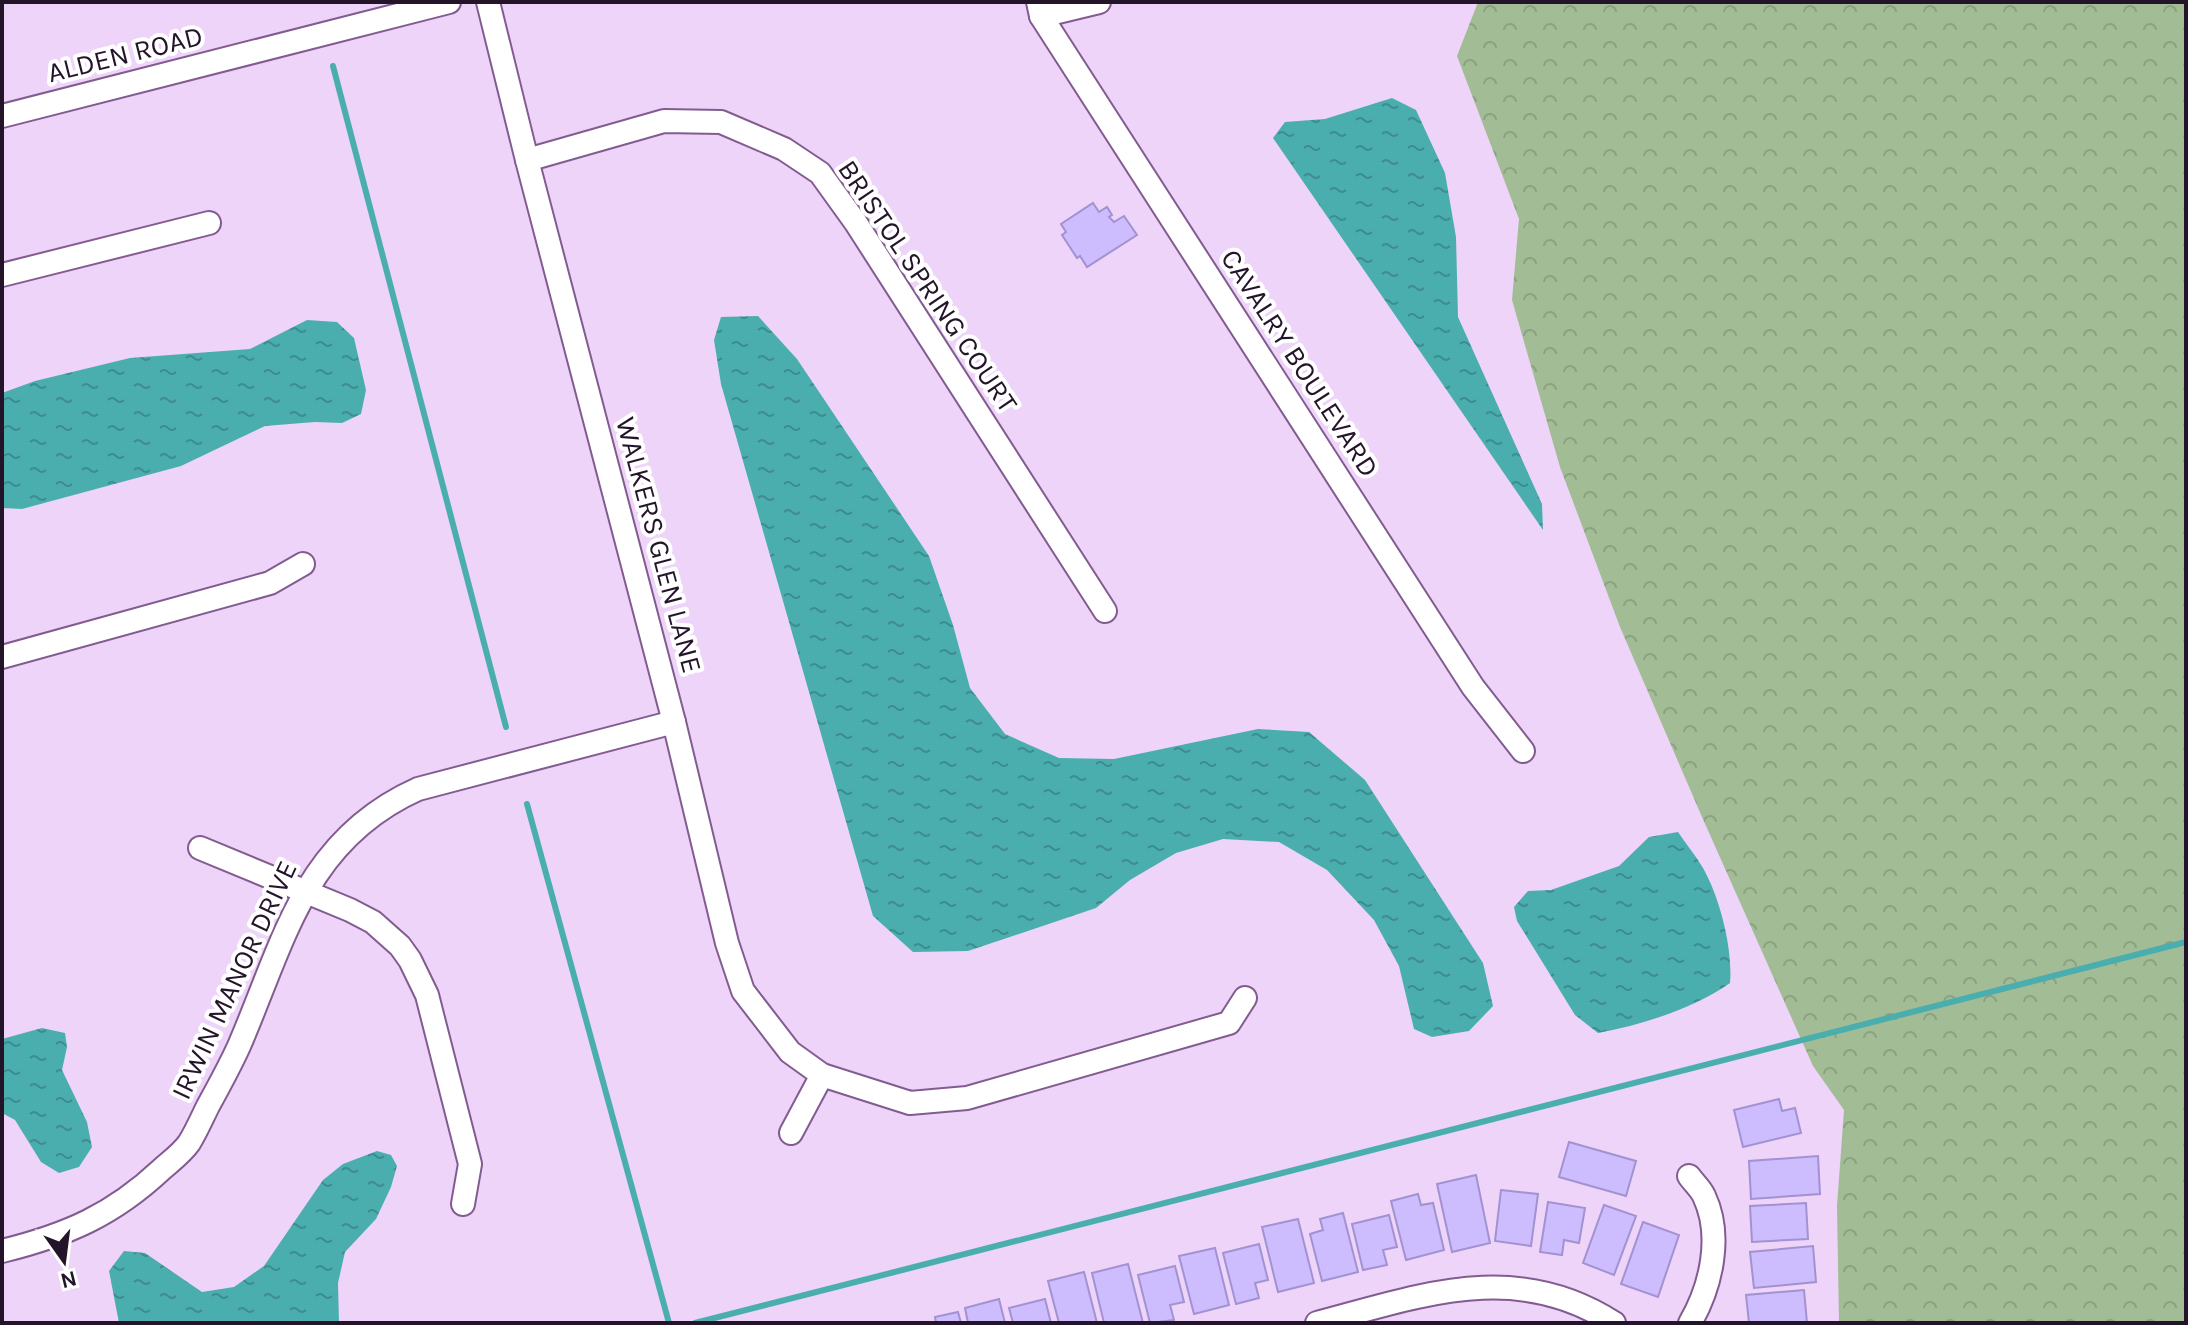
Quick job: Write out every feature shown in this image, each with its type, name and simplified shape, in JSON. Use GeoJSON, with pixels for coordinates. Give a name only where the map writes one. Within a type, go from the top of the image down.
{"type":"FeatureCollection","features":[{"type":"Feature","properties":{"kind":"street","name":"ALDEN ROAD"},"geometry":{"type":"LineString","coordinates":[[2,116],[449,2]]}},
{"type":"Feature","properties":{"kind":"street","name":"WALKERS GLEN LANE"},"geometry":{"type":"LineString","coordinates":[[488,2],[674,722],[727,943],[743,991],[790,1052],[822,1075],[910,1103],[967,1098],[1229,1023],[1245,998]]}},
{"type":"Feature","properties":{"kind":"street"},"geometry":{"type":"LineString","coordinates":[[1040,9],[1099,2]]}},
{"type":"Feature","properties":{"kind":"street","name":"CAVALRY BOULEVARD"},"geometry":{"type":"LineString","coordinates":[[1040,9],[1473,687],[1523,751]]}},
{"type":"Feature","properties":{"kind":"street","name":"BRISTOL SPRING COURT"},"geometry":{"type":"LineString","coordinates":[[527,160],[664,121],[721,122],[784,149],[820,173],[865,236],[1105,611]]}},
{"type":"Feature","properties":{"kind":"street"},"geometry":{"type":"LineString","coordinates":[[2,275],[209,223]]}},
{"type":"Feature","properties":{"kind":"street"},"geometry":{"type":"LineString","coordinates":[[2,657],[270,583],[303,564]]}},
{"type":"Feature","properties":{"kind":"street","name":"IRWIN MANOR DRIVE"},"geometry":{"type":"LineString","coordinates":[[2,1251],[54,1237],[120,1205],[188,1145],[238,1048],[304,891],[350,833],[386,806],[418,789],[674,722]]}},
{"type":"Feature","properties":{"kind":"street"},"geometry":{"type":"LineString","coordinates":[[200,848],[373,922],[400,946],[427,995],[470,1164],[463,1204]]}},
{"type":"Feature","properties":{"kind":"street"},"geometry":{"type":"LineString","coordinates":[[791,1133],[822,1075]]}},
{"type":"Feature","properties":{"kind":"street"},"geometry":{"type":"LineString","coordinates":[[1689,1176],[1704,1194],[1711,1217],[1713,1266],[1704,1300],[1690,1323]]}},
{"type":"Feature","properties":{"kind":"street"},"geometry":{"type":"LineString","coordinates":[[1317,1323],[1439,1291],[1489,1286],[1554,1296],[1599,1313],[1614,1323]]}},
{"type":"Feature","properties":{"kind":"green space"},"geometry":{"type":"Polygon","coordinates":[[[1478,2],[2186,2],[2186,1323],[1839,1323],[1837,1206],[1844,1110],[1813,1066],[1702,817],[1620,627],[1560,467],[1512,300],[1519,219],[1457,56],[1478,2]]]}},
{"type":"Feature","properties":{"kind":"water"},"geometry":{"type":"Polygon","coordinates":[[[1392,98],[1416,110],[1445,173],[1456,237],[1458,317],[1542,504],[1543,530],[1273,138],[1285,122],[1325,119],[1392,98]]]}},
{"type":"Feature","properties":{"kind":"water"},"geometry":{"type":"Polygon","coordinates":[[[758,316],[797,359],[929,556],[953,625],[970,688],[1005,734],[1059,758],[1114,759],[1258,729],[1309,732],[1365,780],[1483,963],[1493,1006],[1469,1031],[1432,1037],[1414,1029],[1399,966],[1374,920],[1327,870],[1279,842],[1223,839],[1176,853],[1130,880],[1096,908],[968,951],[913,952],[873,916],[721,384],[714,340],[721,317],[758,316]]]}},
{"type":"Feature","properties":{"kind":"water"},"geometry":{"type":"Polygon","coordinates":[[[307,320],[337,322],[354,338],[366,390],[361,414],[342,423],[265,426],[181,466],[22,509],[2,508],[2,393],[35,381],[130,358],[250,349],[307,320]]]}},
{"type":"Feature","properties":{"kind":"water"},"geometry":{"type":"Polygon","coordinates":[[[1678,832],[1703,868],[1715,894],[1727,940],[1730,983],[1701,1000],[1667,1014],[1598,1033],[1575,1015],[1517,921],[1514,907],[1528,891],[1551,890],[1619,866],[1649,837],[1678,832]]]}},
{"type":"Feature","properties":{"kind":"water"},"geometry":{"type":"Polygon","coordinates":[[[42,1028],[65,1033],[67,1047],[62,1070],[87,1122],[92,1147],[79,1167],[59,1173],[41,1162],[15,1120],[2,1113],[2,1039],[42,1028]]]}},
{"type":"Feature","properties":{"kind":"water"},"geometry":{"type":"Polygon","coordinates":[[[377,1151],[391,1155],[397,1166],[376,1219],[345,1252],[338,1283],[339,1323],[119,1323],[109,1271],[124,1251],[145,1253],[202,1292],[234,1287],[264,1266],[323,1180],[343,1164],[377,1151]]]}},
{"type":"Feature","properties":{"kind":"building"},"geometry":{"type":"Polygon","coordinates":[[[1093,203],[1099,212],[1107,207],[1112,215],[1109,217],[1114,222],[1124,216],[1137,235],[1087,267],[1062,235],[1066,232],[1061,224],[1093,203]]]}},
{"type":"Feature","properties":{"kind":"building"},"geometry":{"type":"Polygon","coordinates":[[[1779,1099],[1782,1111],[1795,1108],[1801,1133],[1743,1147],[1734,1110],[1779,1099]]]}},
{"type":"Feature","properties":{"kind":"building"},"geometry":{"type":"Polygon","coordinates":[[[1569,1142],[1636,1161],[1626,1196],[1559,1177],[1569,1142]]]}},
{"type":"Feature","properties":{"kind":"building"},"geometry":{"type":"Polygon","coordinates":[[[1818,1156],[1820,1194],[1751,1199],[1749,1161],[1818,1156]]]}},
{"type":"Feature","properties":{"kind":"building"},"geometry":{"type":"Polygon","coordinates":[[[1476,1175],[1490,1243],[1452,1252],[1437,1184],[1476,1175]]]}},
{"type":"Feature","properties":{"kind":"building"},"geometry":{"type":"Polygon","coordinates":[[[1501,1190],[1538,1194],[1531,1246],[1495,1241],[1501,1190]]]}},
{"type":"Feature","properties":{"kind":"building"},"geometry":{"type":"Polygon","coordinates":[[[1418,1194],[1421,1205],[1433,1203],[1444,1250],[1406,1260],[1391,1201],[1418,1194]]]}},
{"type":"Feature","properties":{"kind":"building"},"geometry":{"type":"Polygon","coordinates":[[[1548,1202],[1585,1208],[1579,1243],[1564,1240],[1562,1255],[1540,1252],[1548,1202]]]}},
{"type":"Feature","properties":{"kind":"building"},"geometry":{"type":"Polygon","coordinates":[[[1806,1203],[1808,1239],[1752,1242],[1750,1206],[1806,1203]]]}},
{"type":"Feature","properties":{"kind":"building"},"geometry":{"type":"Polygon","coordinates":[[[1604,1205],[1636,1216],[1614,1275],[1583,1263],[1604,1205]]]}},
{"type":"Feature","properties":{"kind":"building"},"geometry":{"type":"Polygon","coordinates":[[[1343,1213],[1358,1272],[1322,1281],[1310,1234],[1323,1230],[1320,1219],[1343,1213]]]}},
{"type":"Feature","properties":{"kind":"building"},"geometry":{"type":"Polygon","coordinates":[[[1389,1215],[1397,1247],[1383,1250],[1387,1265],[1363,1270],[1352,1224],[1389,1215]]]}},
{"type":"Feature","properties":{"kind":"building"},"geometry":{"type":"Polygon","coordinates":[[[1298,1219],[1314,1283],[1278,1292],[1262,1227],[1298,1219]]]}},
{"type":"Feature","properties":{"kind":"building"},"geometry":{"type":"Polygon","coordinates":[[[1643,1222],[1679,1235],[1658,1297],[1621,1284],[1643,1222]]]}},
{"type":"Feature","properties":{"kind":"building"},"geometry":{"type":"Polygon","coordinates":[[[1259,1244],[1268,1280],[1255,1283],[1259,1298],[1236,1304],[1223,1253],[1259,1244]]]}},
{"type":"Feature","properties":{"kind":"building"},"geometry":{"type":"Polygon","coordinates":[[[1813,1246],[1816,1282],[1754,1288],[1750,1252],[1813,1246]]]}},
{"type":"Feature","properties":{"kind":"building"},"geometry":{"type":"Polygon","coordinates":[[[1215,1248],[1229,1305],[1194,1314],[1179,1256],[1215,1248]]]}},
{"type":"Feature","properties":{"kind":"building"},"geometry":{"type":"Polygon","coordinates":[[[1128,1264],[1143,1323],[1104,1323],[1092,1273],[1128,1264]]]}},
{"type":"Feature","properties":{"kind":"building"},"geometry":{"type":"Polygon","coordinates":[[[1175,1266],[1184,1302],[1170,1305],[1174,1320],[1150,1323],[1138,1275],[1175,1266]]]}},
{"type":"Feature","properties":{"kind":"building"},"geometry":{"type":"Polygon","coordinates":[[[1084,1272],[1097,1323],[1059,1323],[1048,1281],[1084,1272]]]}},
{"type":"Feature","properties":{"kind":"building"},"geometry":{"type":"Polygon","coordinates":[[[1804,1290],[1807,1323],[1749,1323],[1746,1295],[1804,1290]]]}},
{"type":"Feature","properties":{"kind":"building"},"geometry":{"type":"Polygon","coordinates":[[[999,1299],[1005,1323],[968,1323],[965,1308],[999,1299]]]}},
{"type":"Feature","properties":{"kind":"building"},"geometry":{"type":"Polygon","coordinates":[[[1045,1299],[1051,1323],[1013,1323],[1009,1308],[1045,1299]]]}},
{"type":"Feature","properties":{"kind":"building"},"geometry":{"type":"Polygon","coordinates":[[[958,1312],[961,1323],[936,1323],[935,1317],[958,1312]]]}},
{"type":"Feature","properties":{"kind":"waterway"},"geometry":{"type":"LineString","coordinates":[[333,66],[506,727]]}},
{"type":"Feature","properties":{"kind":"waterway"},"geometry":{"type":"LineString","coordinates":[[527,804],[669,1323]]}},
{"type":"Feature","properties":{"kind":"waterway"},"geometry":{"type":"LineString","coordinates":[[695,1323],[2186,942]]}}]}
